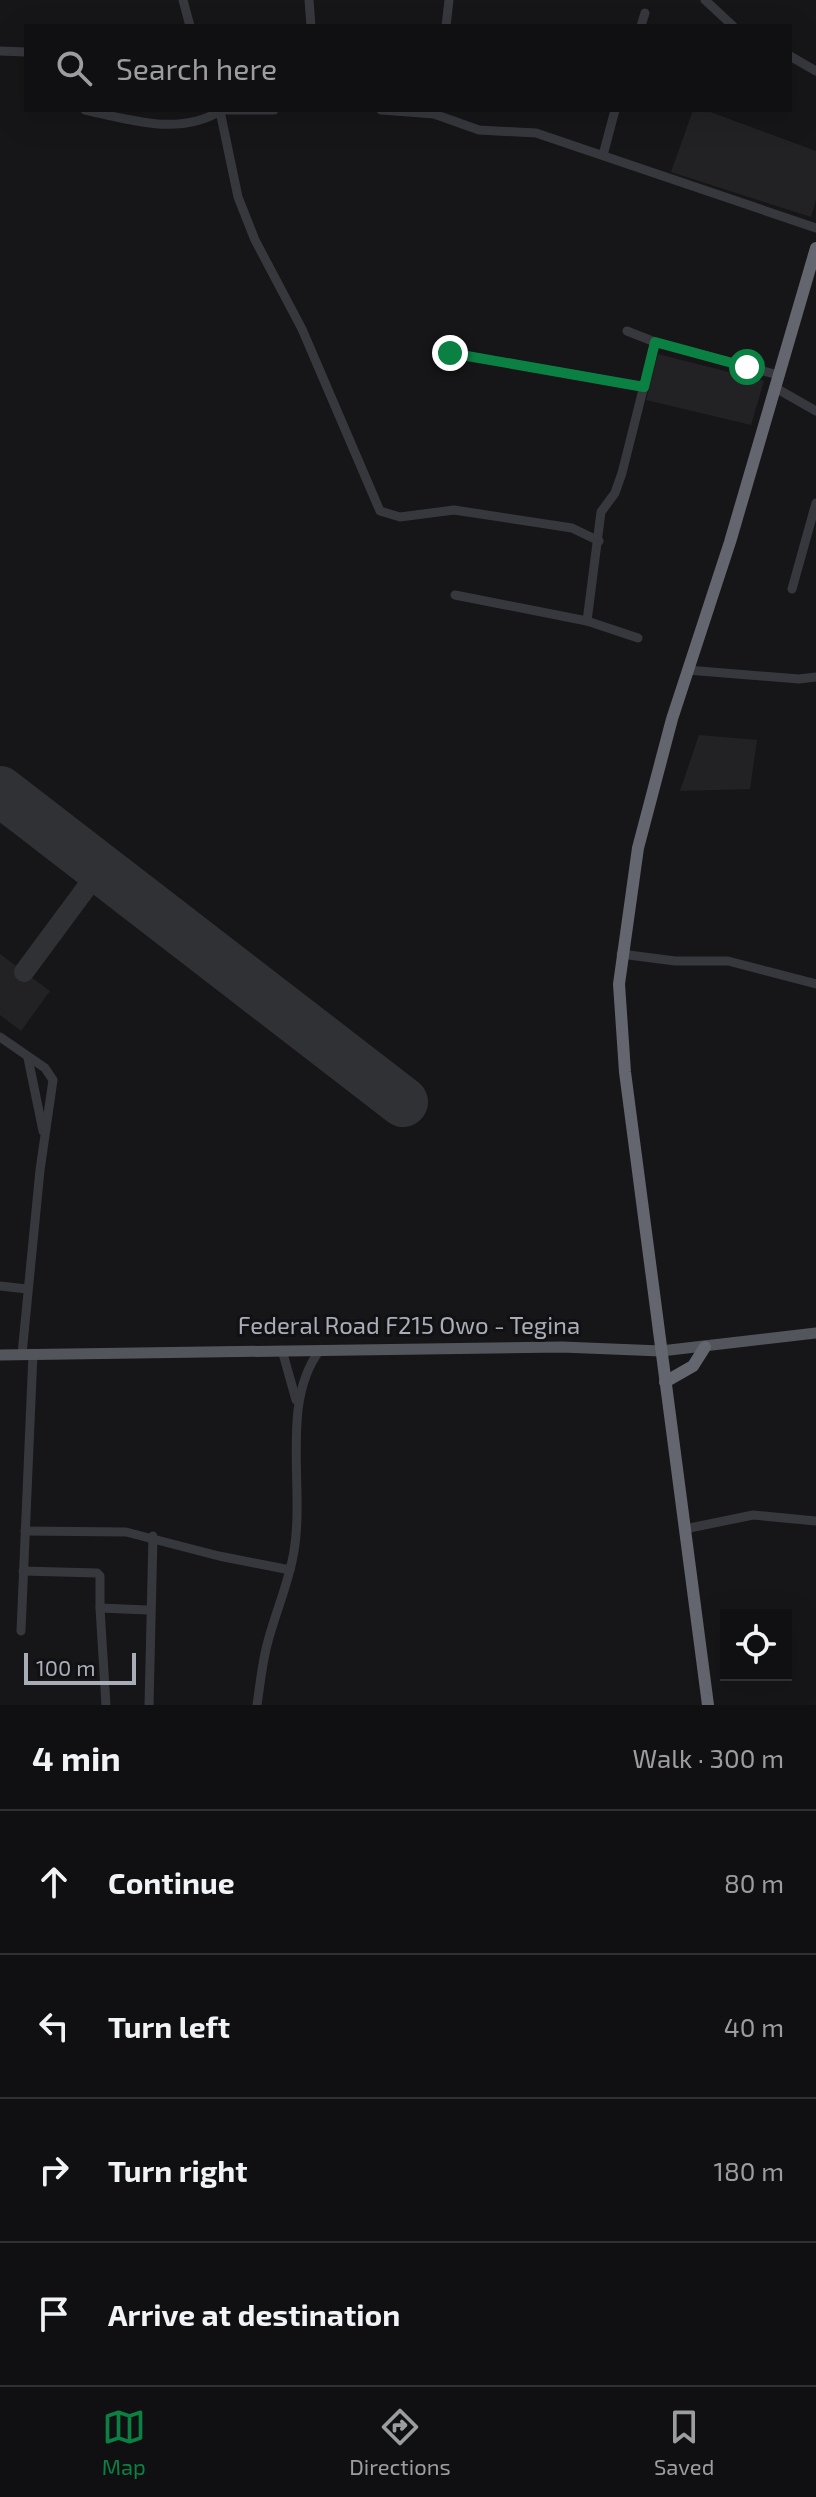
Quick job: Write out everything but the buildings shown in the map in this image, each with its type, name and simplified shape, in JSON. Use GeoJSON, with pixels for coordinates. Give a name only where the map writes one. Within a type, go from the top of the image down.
{"type":"FeatureCollection","features":[{"type":"Feature","properties":{"kind":"highway"},"geometry":{"type":"LineString","coordinates":[[708,1705],[625,1072],[620,1008],[621,954],[644,821],[816,248]]}},
{"type":"Feature","properties":{"kind":"highway"},"geometry":{"type":"LineString","coordinates":[[665,1382],[693,1366],[705,1347]]}},
{"type":"Feature","properties":{"kind":"main road","name":"Federal Road F215 Owo - Tegina"},"geometry":{"type":"LineString","coordinates":[[0,1355],[562,1347],[661,1351],[816,1333]]}},
{"type":"Feature","properties":{"kind":"street"},"geometry":{"type":"LineString","coordinates":[[183,0],[189,24]]}},
{"type":"Feature","properties":{"kind":"street"},"geometry":{"type":"LineString","coordinates":[[309,0],[311,24]]}},
{"type":"Feature","properties":{"kind":"street"},"geometry":{"type":"LineString","coordinates":[[446,24],[449,0]]}},
{"type":"Feature","properties":{"kind":"street"},"geometry":{"type":"LineString","coordinates":[[705,0],[731,24]]}},
{"type":"Feature","properties":{"kind":"street"},"geometry":{"type":"LineString","coordinates":[[642,24],[645,13]]}},
{"type":"Feature","properties":{"kind":"street"},"geometry":{"type":"LineString","coordinates":[[0,51],[24,52]]}},
{"type":"Feature","properties":{"kind":"street"},"geometry":{"type":"LineString","coordinates":[[792,57],[816,71]]}},
{"type":"Feature","properties":{"kind":"street"},"geometry":{"type":"LineString","coordinates":[[96,112],[171,125],[200,123],[217,112]]}},
{"type":"Feature","properties":{"kind":"street"},"geometry":{"type":"LineString","coordinates":[[220,112],[244,212],[302,329],[380,511],[400,517],[454,510],[572,528],[599,541]]}},
{"type":"Feature","properties":{"kind":"street"},"geometry":{"type":"LineString","coordinates":[[435,112],[479,130],[536,133],[816,228]]}},
{"type":"Feature","properties":{"kind":"street"},"geometry":{"type":"LineString","coordinates":[[603,155],[614,112]]}},
{"type":"Feature","properties":{"kind":"street"},"geometry":{"type":"LineString","coordinates":[[627,331],[776,381],[816,411]]}},
{"type":"Feature","properties":{"kind":"street"},"geometry":{"type":"LineString","coordinates":[[587,621],[601,512],[615,493],[622,473],[655,342]]}},
{"type":"Feature","properties":{"kind":"street"},"geometry":{"type":"LineString","coordinates":[[450,353],[644,387]]}},
{"type":"Feature","properties":{"kind":"street"},"geometry":{"type":"LineString","coordinates":[[792,589],[816,503]]}},
{"type":"Feature","properties":{"kind":"street"},"geometry":{"type":"LineString","coordinates":[[455,595],[587,621],[638,638]]}},
{"type":"Feature","properties":{"kind":"street"},"geometry":{"type":"LineString","coordinates":[[687,670],[799,679],[816,677]]}},
{"type":"Feature","properties":{"kind":"street"},"geometry":{"type":"LineString","coordinates":[[621,954],[675,961],[728,961],[816,984]]}},
{"type":"Feature","properties":{"kind":"street"},"geometry":{"type":"LineString","coordinates":[[0,1037],[45,1068],[53,1080],[27,1289],[21,1631]]}},
{"type":"Feature","properties":{"kind":"street"},"geometry":{"type":"LineString","coordinates":[[28,1058],[44,1134]]}},
{"type":"Feature","properties":{"kind":"street"},"geometry":{"type":"LineString","coordinates":[[0,1286],[27,1289]]}},
{"type":"Feature","properties":{"kind":"street"},"geometry":{"type":"LineString","coordinates":[[282,1350],[297,1404]]}},
{"type":"Feature","properties":{"kind":"street"},"geometry":{"type":"LineString","coordinates":[[257,1705],[266,1648],[290,1570],[298,1505],[297,1404],[305,1371],[320,1350]]}},
{"type":"Feature","properties":{"kind":"street"},"geometry":{"type":"LineString","coordinates":[[685,1529],[753,1515],[816,1521]]}},
{"type":"Feature","properties":{"kind":"street"},"geometry":{"type":"LineString","coordinates":[[25,1531],[107,1530],[153,1536],[219,1556],[290,1570]]}},
{"type":"Feature","properties":{"kind":"street"},"geometry":{"type":"LineString","coordinates":[[149,1705],[148,1610],[153,1536]]}},
{"type":"Feature","properties":{"kind":"street"},"geometry":{"type":"LineString","coordinates":[[23,1571],[97,1573],[100,1576],[106,1705]]}},
{"type":"Feature","properties":{"kind":"street"},"geometry":{"type":"LineString","coordinates":[[100,1608],[148,1610]]}},
{"type":"Feature","properties":{"kind":"shaded area"},"geometry":{"type":"Polygon","coordinates":[[[692,112],[710,112],[816,151],[816,200],[811,217],[671,172],[692,112]]]}},
{"type":"Feature","properties":{"kind":"shaded area"},"geometry":{"type":"Polygon","coordinates":[[[658,354],[764,381],[751,425],[646,400],[658,354]]]}},
{"type":"Feature","properties":{"kind":"shaded area"},"geometry":{"type":"Polygon","coordinates":[[[699,735],[757,740],[750,789],[680,791],[699,735]]]}},
{"type":"Feature","properties":{"kind":"shaded area"},"geometry":{"type":"Polygon","coordinates":[[[0,954],[50,991],[21,1031],[0,1015],[0,954]]]}},
{"type":"Feature","properties":{"kind":"taxiway"},"geometry":{"type":"LineString","coordinates":[[24,972],[101,868]]}},
{"type":"Feature","properties":{"kind":"runway"},"geometry":{"type":"LineString","coordinates":[[0,791],[403,1102]]}},
{"type":"Feature","properties":{"kind":"route"},"geometry":{"type":"LineString","coordinates":[[450,353],[644,387],[655,342],[747,367]]}}]}
